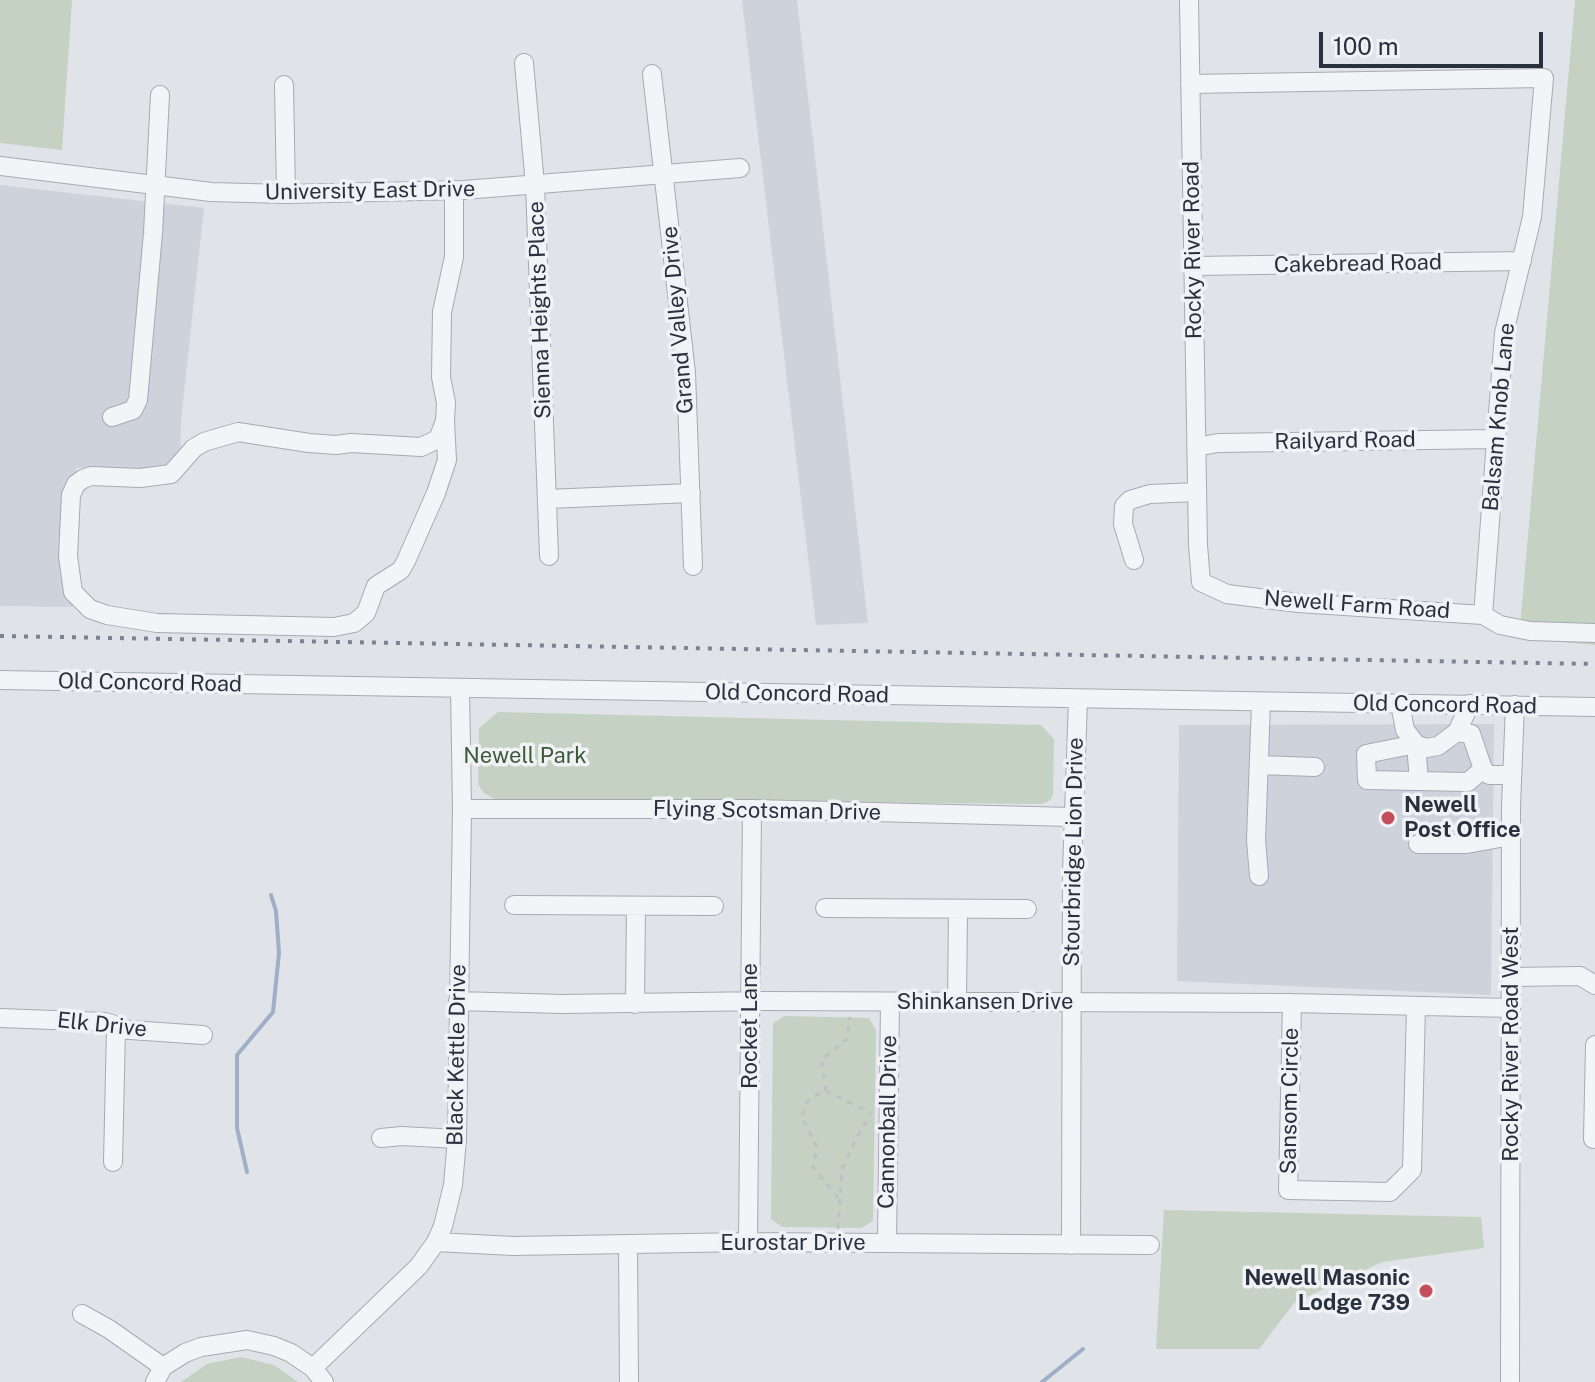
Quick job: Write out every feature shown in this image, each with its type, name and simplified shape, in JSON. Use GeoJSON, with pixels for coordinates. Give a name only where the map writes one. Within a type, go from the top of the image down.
{"type":"FeatureCollection","features":[{"type":"Feature","properties":{"kind":"street","name":"Rocky River Road"},"geometry":{"type":"LineString","coordinates":[[1189,0],[1198,496]]}},
{"type":"Feature","properties":{"kind":"street","name":"Sienna Heights Place"},"geometry":{"type":"LineString","coordinates":[[524,63],[535,185],[549,556]]}},
{"type":"Feature","properties":{"kind":"street","name":"Grand Valley Drive"},"geometry":{"type":"LineString","coordinates":[[652,74],[686,373],[693,566]]}},
{"type":"Feature","properties":{"kind":"street","name":"Balsam Knob Lane"},"geometry":{"type":"LineString","coordinates":[[1190,84],[1544,78],[1532,217],[1504,333],[1483,615]]}},
{"type":"Feature","properties":{"kind":"street"},"geometry":{"type":"LineString","coordinates":[[284,85],[286,194]]}},
{"type":"Feature","properties":{"kind":"street"},"geometry":{"type":"LineString","coordinates":[[112,417],[133,410],[138,400],[156,185],[160,95]]}},
{"type":"Feature","properties":{"kind":"street","name":"University East Drive"},"geometry":{"type":"LineString","coordinates":[[0,166],[211,192],[286,194],[454,191],[740,168]]}},
{"type":"Feature","properties":{"kind":"street"},"geometry":{"type":"LineString","coordinates":[[445,421],[438,439],[421,447],[309,443],[238,432],[194,448],[171,474],[140,478],[91,476],[83,479],[76,484],[71,495],[68,556],[73,592],[90,609],[157,623],[334,627],[354,623],[366,613],[376,586],[401,570],[436,493],[447,460],[446,403],[441,377],[442,312],[454,257],[454,191]]}},
{"type":"Feature","properties":{"kind":"street","name":"Cakebread Road"},"geometry":{"type":"LineString","coordinates":[[1194,266],[1522,261]]}},
{"type":"Feature","properties":{"kind":"street","name":"Railyard Road"},"geometry":{"type":"LineString","coordinates":[[1196,447],[1218,443],[1495,439]]}},
{"type":"Feature","properties":{"kind":"street"},"geometry":{"type":"LineString","coordinates":[[547,499],[691,493]]}},
{"type":"Feature","properties":{"kind":"street"},"geometry":{"type":"LineString","coordinates":[[1134,560],[1122,513],[1130,500],[1150,494],[1198,496]]}},
{"type":"Feature","properties":{"kind":"street","name":"Newell Farm Road"},"geometry":{"type":"LineString","coordinates":[[1198,496],[1201,582],[1227,594],[1298,603],[1483,615],[1500,625],[1530,631],[1595,633]]}},
{"type":"Feature","properties":{"kind":"street","name":"Old Concord Road"},"geometry":{"type":"LineString","coordinates":[[0,680],[1595,707]]}},
{"type":"Feature","properties":{"kind":"street","name":"Black Kettle Drive"},"geometry":{"type":"LineString","coordinates":[[318,1375],[419,1266],[443,1226],[453,1185],[457,1139],[462,809],[460,688]]}},
{"type":"Feature","properties":{"kind":"street","name":"Stourbridge Lion Drive"},"geometry":{"type":"LineString","coordinates":[[1071,1245],[1072,817],[1078,699]]}},
{"type":"Feature","properties":{"kind":"street"},"geometry":{"type":"LineString","coordinates":[[1259,876],[1256,840],[1261,703]]}},
{"type":"Feature","properties":{"kind":"street"},"geometry":{"type":"LineString","coordinates":[[1400,703],[1405,730],[1416,744],[1426,748],[1438,746],[1457,732],[1470,704]]}},
{"type":"Feature","properties":{"kind":"street","name":"Rocky River Road West"},"geometry":{"type":"LineString","coordinates":[[1510,1382],[1511,836],[1515,705]]}},
{"type":"Feature","properties":{"kind":"street"},"geometry":{"type":"LineString","coordinates":[[1457,732],[1471,734],[1483,769],[1489,775],[1512,775]]}},
{"type":"Feature","properties":{"kind":"street"},"geometry":{"type":"LineString","coordinates":[[1416,744],[1366,754],[1367,780],[1468,782],[1483,769]]}},
{"type":"Feature","properties":{"kind":"street"},"geometry":{"type":"LineString","coordinates":[[1416,744],[1419,781]]}},
{"type":"Feature","properties":{"kind":"street"},"geometry":{"type":"LineString","coordinates":[[1259,765],[1315,767]]}},
{"type":"Feature","properties":{"kind":"street","name":"Flying Scotsman Drive"},"geometry":{"type":"LineString","coordinates":[[462,809],[752,809],[1072,817]]}},
{"type":"Feature","properties":{"kind":"street","name":"Rocket Lane"},"geometry":{"type":"LineString","coordinates":[[748,1242],[752,809]]}},
{"type":"Feature","properties":{"kind":"street"},"geometry":{"type":"LineString","coordinates":[[1418,844],[1467,844],[1511,836]]}},
{"type":"Feature","properties":{"kind":"street"},"geometry":{"type":"LineString","coordinates":[[514,905],[714,906]]}},
{"type":"Feature","properties":{"kind":"street"},"geometry":{"type":"LineString","coordinates":[[635,1004],[636,906]]}},
{"type":"Feature","properties":{"kind":"street"},"geometry":{"type":"LineString","coordinates":[[825,908],[1027,909]]}},
{"type":"Feature","properties":{"kind":"street"},"geometry":{"type":"LineString","coordinates":[[957,1002],[958,909]]}},
{"type":"Feature","properties":{"kind":"street"},"geometry":{"type":"LineString","coordinates":[[1511,977],[1580,976],[1595,985]]}},
{"type":"Feature","properties":{"kind":"street","name":"Shinkansen Drive"},"geometry":{"type":"LineString","coordinates":[[458,1001],[635,1004],[750,1001],[1292,1003],[1511,1008]]}},
{"type":"Feature","properties":{"kind":"street","name":"Cannonball Drive"},"geometry":{"type":"LineString","coordinates":[[887,1242],[890,1002]]}},
{"type":"Feature","properties":{"kind":"street","name":"Sansom Circle"},"geometry":{"type":"LineString","coordinates":[[1292,1003],[1288,1190],[1390,1192],[1412,1170],[1416,1006]]}},
{"type":"Feature","properties":{"kind":"street","name":"Elk Drive"},"geometry":{"type":"LineString","coordinates":[[0,1018],[105,1022],[116,1029],[203,1035]]}},
{"type":"Feature","properties":{"kind":"street"},"geometry":{"type":"LineString","coordinates":[[113,1162],[116,1029]]}},
{"type":"Feature","properties":{"kind":"street"},"geometry":{"type":"LineString","coordinates":[[1593,1139],[1595,1045]]}},
{"type":"Feature","properties":{"kind":"street"},"geometry":{"type":"LineString","coordinates":[[381,1138],[457,1139]]}},
{"type":"Feature","properties":{"kind":"street","name":"Eurostar Drive"},"geometry":{"type":"LineString","coordinates":[[436,1242],[513,1246],[748,1242],[1150,1245]]}},
{"type":"Feature","properties":{"kind":"street"},"geometry":{"type":"LineString","coordinates":[[628,1245],[629,1382]]}},
{"type":"Feature","properties":{"kind":"street"},"geometry":{"type":"LineString","coordinates":[[82,1314],[109,1329],[159,1375],[201,1347],[247,1340],[291,1353],[318,1375]]}},
{"type":"Feature","properties":{"kind":"path"},"geometry":{"type":"LineString","coordinates":[[826,1091],[821,1060],[847,1039],[851,1015]]}},
{"type":"Feature","properties":{"kind":"path"},"geometry":{"type":"LineString","coordinates":[[826,1091],[875,1115],[862,1127],[842,1169],[838,1232]]}},
{"type":"Feature","properties":{"kind":"path"},"geometry":{"type":"LineString","coordinates":[[826,1091],[808,1099],[802,1118],[817,1147],[813,1167],[838,1198]]}},
{"type":"Feature","properties":{"kind":"shaded area"},"geometry":{"type":"Polygon","coordinates":[[[742,0],[797,0],[868,623],[816,625],[742,0]]]}},
{"type":"Feature","properties":{"kind":"shaded area"},"geometry":{"type":"Polygon","coordinates":[[[0,185],[204,208],[181,421],[180,470],[76,468],[72,607],[0,606],[0,185]]]}},
{"type":"Feature","properties":{"kind":"shaded area"},"geometry":{"type":"Polygon","coordinates":[[[1494,724],[1491,995],[1177,981],[1179,725],[1494,724]]]}},
{"type":"Feature","properties":{"kind":"green space"},"geometry":{"type":"Polygon","coordinates":[[[0,0],[72,0],[62,150],[0,143],[0,0]]]}},
{"type":"Feature","properties":{"kind":"green space"},"geometry":{"type":"Polygon","coordinates":[[[1575,0],[1595,0],[1595,645],[1519,638],[1575,0]]]}},
{"type":"Feature","properties":{"kind":"green space","name":"Newell Park"},"geometry":{"type":"Polygon","coordinates":[[[498,712],[1041,725],[1054,739],[1053,795],[1041,804],[494,799],[484,793],[478,784],[479,728],[498,712]]]}},
{"type":"Feature","properties":{"kind":"green space"},"geometry":{"type":"Polygon","coordinates":[[[785,1016],[869,1018],[876,1030],[873,1221],[861,1228],[782,1227],[771,1219],[773,1023],[785,1016]]]}},
{"type":"Feature","properties":{"kind":"green space"},"geometry":{"type":"Polygon","coordinates":[[[1164,1210],[1481,1217],[1484,1248],[1382,1262],[1294,1303],[1259,1349],[1156,1349],[1164,1210]]]}},
{"type":"Feature","properties":{"kind":"green space"},"geometry":{"type":"Polygon","coordinates":[[[241,1357],[274,1365],[298,1382],[181,1382],[207,1364],[241,1357]]]}},
{"type":"Feature","properties":{"kind":"waterway"},"geometry":{"type":"LineString","coordinates":[[247,1172],[237,1128],[237,1055],[273,1012],[279,953],[276,911],[271,895]]}},
{"type":"Feature","properties":{"kind":"waterway"},"geometry":{"type":"LineString","coordinates":[[1042,1382],[1083,1349]]}},
{"type":"Feature","properties":{"kind":"railway"},"geometry":{"type":"LineString","coordinates":[[0,636],[1595,664]]}},
{"type":"Feature","properties":{"kind":"place","name":"Newell Post Office"},"geometry":{"type":"Point","coordinates":[1388,818]}},
{"type":"Feature","properties":{"kind":"place","name":"Newell Masonic Lodge 739"},"geometry":{"type":"Point","coordinates":[1426,1291]}}]}
